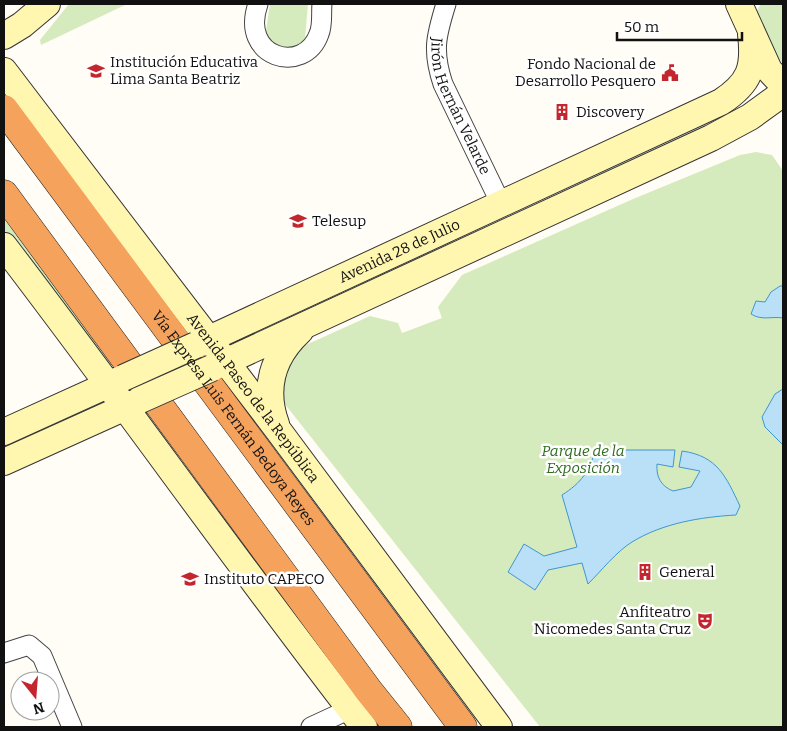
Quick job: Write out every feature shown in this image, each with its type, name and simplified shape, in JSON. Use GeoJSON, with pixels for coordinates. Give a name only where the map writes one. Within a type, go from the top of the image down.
{"type":"FeatureCollection","features":[{"type":"Feature","properties":{"kind":"highway","name":"Vía Expresa Luis Fernán Bedoya Reyes"},"geometry":{"type":"LineString","coordinates":[[4,109],[463,727]]}},
{"type":"Feature","properties":{"kind":"highway"},"geometry":{"type":"LineString","coordinates":[[4,194],[370,692],[398,727]]}},
{"type":"Feature","properties":{"kind":"main road"},"geometry":{"type":"LineString","coordinates":[[4,36],[32,18],[47,4]]}},
{"type":"Feature","properties":{"kind":"main road"},"geometry":{"type":"LineString","coordinates":[[744,13],[769,70],[783,85]]}},
{"type":"Feature","properties":{"kind":"main road","name":"Avenida 28 de Julio"},"geometry":{"type":"LineString","coordinates":[[4,432],[502,204],[726,99],[741,87],[750,73],[754,57],[744,13]]}},
{"type":"Feature","properties":{"kind":"main road","name":"Avenida Paseo de la República"},"geometry":{"type":"LineString","coordinates":[[4,71],[202,342],[219,364],[278,430],[499,727]]}},
{"type":"Feature","properties":{"kind":"main road","name":"Avenida 28 de Julio"},"geometry":{"type":"LineString","coordinates":[[4,462],[711,138],[750,117],[783,92]]}},
{"type":"Feature","properties":{"kind":"main road"},"geometry":{"type":"LineString","coordinates":[[4,246],[115,381],[357,718]]}},
{"type":"Feature","properties":{"kind":"main road"},"geometry":{"type":"LineString","coordinates":[[278,430],[270,401],[272,372],[278,356],[288,342],[313,321]]}},
{"type":"Feature","properties":{"kind":"street"},"geometry":{"type":"LineString","coordinates":[[258,4],[253,27],[256,38],[272,54],[283,57],[295,57],[306,52],[314,44],[320,34],[322,4]]}},
{"type":"Feature","properties":{"kind":"street","name":"Jirón Hernán Velarde"},"geometry":{"type":"LineString","coordinates":[[446,4],[436,36],[436,64],[443,84],[502,204]]}},
{"type":"Feature","properties":{"kind":"street"},"geometry":{"type":"LineString","coordinates":[[4,653],[18,647],[29,645],[34,647],[42,656],[72,727]]}},
{"type":"Feature","properties":{"kind":"street"},"geometry":{"type":"LineString","coordinates":[[311,727],[357,718]]}},
{"type":"Feature","properties":{"kind":"green space"},"geometry":{"type":"Polygon","coordinates":[[[69,4],[125,5],[41,45],[40,40],[69,4]]]}},
{"type":"Feature","properties":{"kind":"green space"},"geometry":{"type":"Polygon","coordinates":[[[270,4],[308,4],[305,38],[300,45],[290,48],[276,47],[265,37],[270,4]]]}},
{"type":"Feature","properties":{"kind":"green space"},"geometry":{"type":"Polygon","coordinates":[[[761,4],[783,4],[783,63],[775,56],[756,12],[761,4]]]}},
{"type":"Feature","properties":{"kind":"green space","name":"Parque de la Exposición"},"geometry":{"type":"Polygon","coordinates":[[[756,152],[772,155],[783,171],[783,727],[540,727],[284,403],[278,379],[288,353],[370,316],[398,323],[402,333],[442,318],[438,307],[462,275],[633,199],[740,155],[756,152]]]}},
{"type":"Feature","properties":{"kind":"green space"},"geometry":{"type":"Polygon","coordinates":[[[4,210],[116,362],[104,368],[4,236],[4,210]]]}},
{"type":"Feature","properties":{"kind":"water"},"geometry":{"type":"Polygon","coordinates":[[[783,286],[783,318],[763,318],[751,314],[756,301],[765,302],[771,292],[783,286]]]}},
{"type":"Feature","properties":{"kind":"water"},"geometry":{"type":"Polygon","coordinates":[[[783,389],[783,445],[765,427],[762,417],[775,394],[783,389]]]}},
{"type":"Feature","properties":{"kind":"water"},"geometry":{"type":"Polygon","coordinates":[[[595,450],[675,450],[673,467],[657,464],[657,473],[660,481],[665,487],[673,491],[691,487],[700,471],[679,467],[682,451],[694,454],[712,463],[719,470],[725,477],[740,506],[736,515],[682,522],[644,535],[620,551],[588,584],[582,563],[548,570],[535,590],[508,572],[524,544],[544,556],[577,547],[562,495],[584,476],[595,450]]]}},
{"type":"Feature","properties":{"kind":"place","name":"Institución Educativa Lima Santa Beatriz"},"geometry":{"type":"Point","coordinates":[96,71]}},
{"type":"Feature","properties":{"kind":"place","name":"Fondo Nacional de Desarrollo Pesquero"},"geometry":{"type":"Point","coordinates":[670,73]}},
{"type":"Feature","properties":{"kind":"place","name":"Discovery"},"geometry":{"type":"Point","coordinates":[562,112]}},
{"type":"Feature","properties":{"kind":"place","name":"Telesup"},"geometry":{"type":"Point","coordinates":[298,221]}},
{"type":"Feature","properties":{"kind":"place","name":"General"},"geometry":{"type":"Point","coordinates":[645,572]}},
{"type":"Feature","properties":{"kind":"place","name":"Instituto CAPECO"},"geometry":{"type":"Point","coordinates":[190,579]}},
{"type":"Feature","properties":{"kind":"place","name":"Anfiteatro Nicomedes Santa Cruz"},"geometry":{"type":"Point","coordinates":[705,621]}}]}
